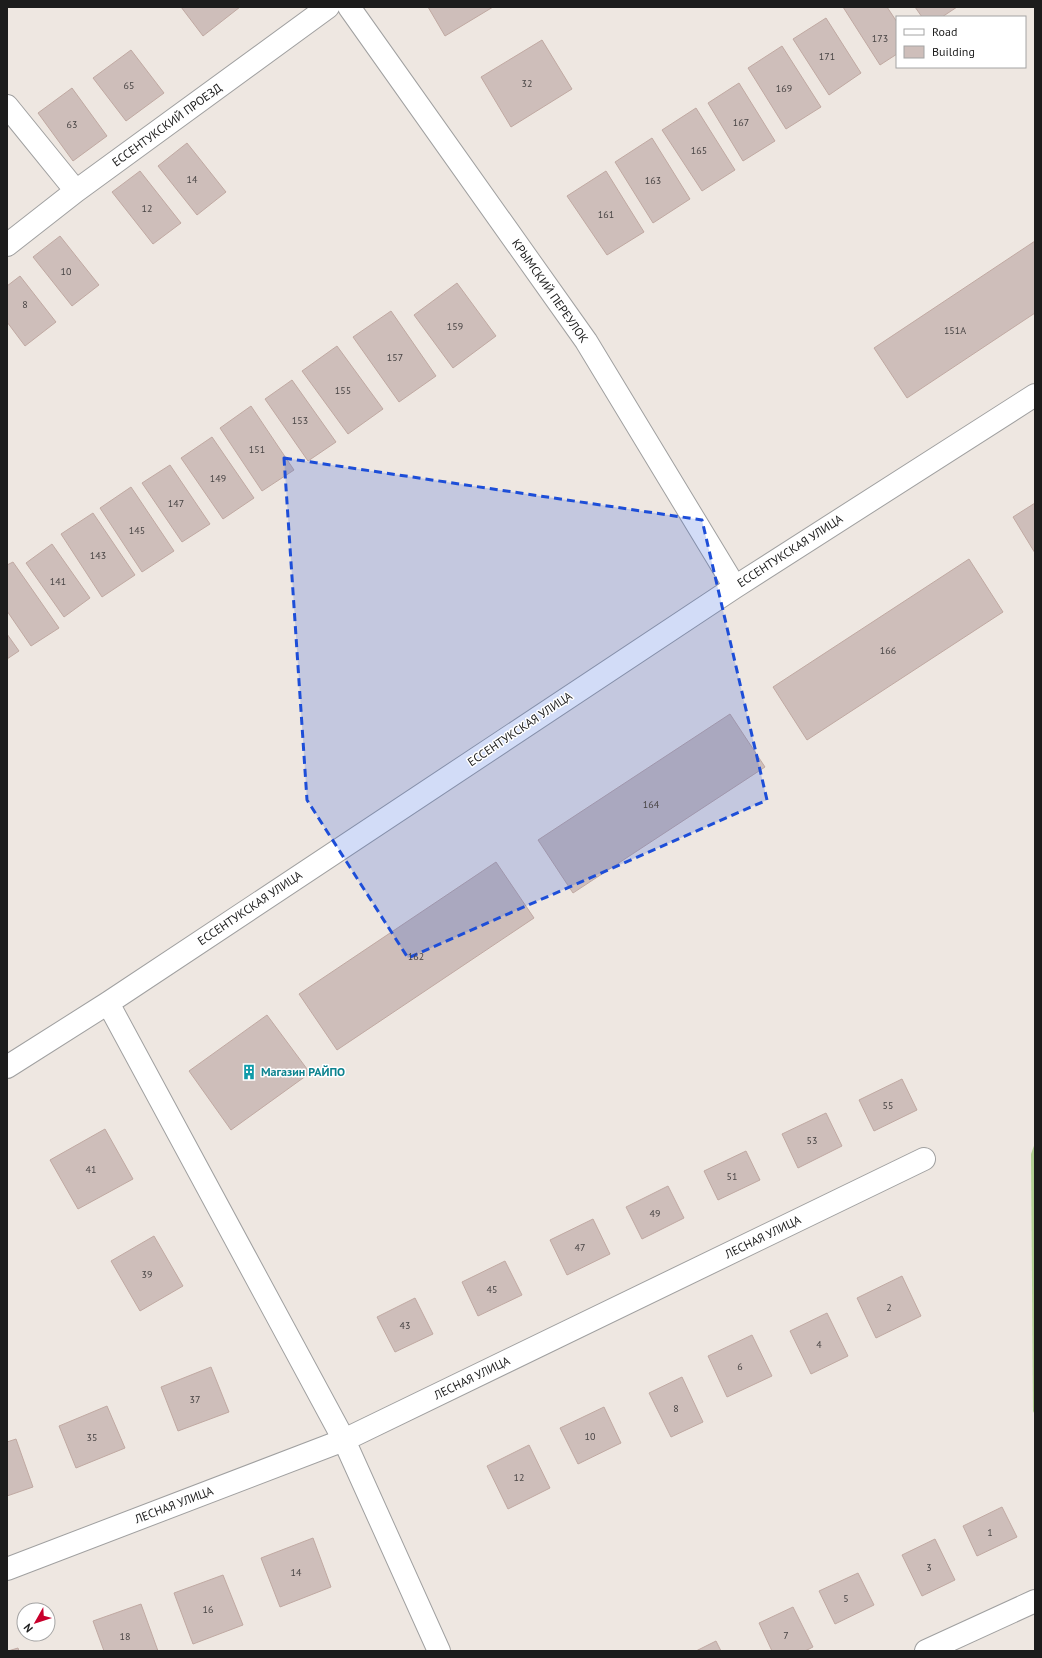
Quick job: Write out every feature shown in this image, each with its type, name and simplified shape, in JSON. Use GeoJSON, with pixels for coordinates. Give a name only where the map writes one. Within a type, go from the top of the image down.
{"type":"FeatureCollection","features":[{"type":"Feature","properties":{"kind":"street","name":"ЕССЕНТУКСКИЙ ПРОЕЗД"},"geometry":{"type":"LineString","coordinates":[[7,245],[76,191],[328,7]]}},
{"type":"Feature","properties":{"kind":"street","name":"КРЫМСКИЙ ПЕРЕУЛОК"},"geometry":{"type":"LineString","coordinates":[[349,7],[586,341],[734,587]]}},
{"type":"Feature","properties":{"kind":"street"},"geometry":{"type":"LineString","coordinates":[[7,106],[76,191]]}},
{"type":"Feature","properties":{"kind":"street","name":"ЕССЕНТУКСКАЯ УЛИЦА"},"geometry":{"type":"LineString","coordinates":[[7,1067],[108,1002],[734,587],[1035,395]]}},
{"type":"Feature","properties":{"kind":"street"},"geometry":{"type":"LineString","coordinates":[[108,1002],[344,1440],[439,1651]]}},
{"type":"Feature","properties":{"kind":"street","name":"ЛЕСНАЯ УЛИЦА"},"geometry":{"type":"LineString","coordinates":[[7,1569],[344,1440],[924,1159]]}},
{"type":"Feature","properties":{"kind":"street"},"geometry":{"type":"LineString","coordinates":[[926,1651],[1035,1601]]}},
{"type":"Feature","properties":{"kind":"highlighted area"},"geometry":{"type":"Polygon","coordinates":[[[284,458],[702,520],[767,800],[408,958],[307,800],[284,458]]]}},
{"type":"Feature","properties":{"kind":"green space"},"geometry":{"type":"Polygon","coordinates":[[[1035,1143],[1035,1415],[1033,1411],[1031,1154],[1035,1143]]]}},
{"type":"Feature","properties":{"kind":"building"},"geometry":{"type":"Polygon","coordinates":[[[181,7],[240,7],[203,36],[181,7]]]}},
{"type":"Feature","properties":{"kind":"building"},"geometry":{"type":"Polygon","coordinates":[[[428,7],[493,7],[445,36],[428,7]]]}},
{"type":"Feature","properties":{"kind":"building"},"geometry":{"type":"Polygon","coordinates":[[[843,7],[887,7],[896,20],[896,55],[880,65],[843,7]]]}},
{"type":"Feature","properties":{"kind":"building"},"geometry":{"type":"Polygon","coordinates":[[[915,7],[957,7],[944,16],[921,16],[915,7]]]}},
{"type":"Feature","properties":{"kind":"building"},"geometry":{"type":"Polygon","coordinates":[[[826,18],[861,73],[829,95],[793,39],[826,18]]]}},
{"type":"Feature","properties":{"kind":"building"},"geometry":{"type":"Polygon","coordinates":[[[542,40],[572,89],[511,127],[481,77],[542,40]]]}},
{"type":"Feature","properties":{"kind":"building"},"geometry":{"type":"Polygon","coordinates":[[[782,46],[821,107],[786,129],[748,68],[782,46]]]}},
{"type":"Feature","properties":{"kind":"building"},"geometry":{"type":"Polygon","coordinates":[[[131,50],[164,93],[126,121],[93,78],[131,50]]]}},
{"type":"Feature","properties":{"kind":"building"},"geometry":{"type":"Polygon","coordinates":[[[739,83],[775,141],[743,161],[708,103],[739,83]]]}},
{"type":"Feature","properties":{"kind":"building"},"geometry":{"type":"Polygon","coordinates":[[[72,88],[107,136],[73,161],[38,113],[72,88]]]}},
{"type":"Feature","properties":{"kind":"building"},"geometry":{"type":"Polygon","coordinates":[[[696,108],[735,170],[702,191],[662,130],[696,108]]]}},
{"type":"Feature","properties":{"kind":"building"},"geometry":{"type":"Polygon","coordinates":[[[652,138],[690,199],[653,223],[615,162],[652,138]]]}},
{"type":"Feature","properties":{"kind":"building"},"geometry":{"type":"Polygon","coordinates":[[[187,143],[226,192],[197,215],[158,166],[187,143]]]}},
{"type":"Feature","properties":{"kind":"building"},"geometry":{"type":"Polygon","coordinates":[[[140,171],[181,223],[153,244],[112,192],[140,171]]]}},
{"type":"Feature","properties":{"kind":"building"},"geometry":{"type":"Polygon","coordinates":[[[606,171],[644,232],[607,255],[567,196],[606,171]]]}},
{"type":"Feature","properties":{"kind":"building"},"geometry":{"type":"Polygon","coordinates":[[[60,236],[99,285],[72,306],[33,257],[60,236]]]}},
{"type":"Feature","properties":{"kind":"building"},"geometry":{"type":"Polygon","coordinates":[[[1035,241],[1035,313],[907,398],[874,348],[1035,241]]]}},
{"type":"Feature","properties":{"kind":"building"},"geometry":{"type":"Polygon","coordinates":[[[20,276],[56,322],[25,346],[7,322],[7,286],[20,276]]]}},
{"type":"Feature","properties":{"kind":"building"},"geometry":{"type":"Polygon","coordinates":[[[457,283],[496,336],[453,368],[414,315],[457,283]]]}},
{"type":"Feature","properties":{"kind":"building"},"geometry":{"type":"Polygon","coordinates":[[[391,311],[436,376],[399,402],[353,337],[391,311]]]}},
{"type":"Feature","properties":{"kind":"building"},"geometry":{"type":"Polygon","coordinates":[[[337,346],[383,409],[348,434],[302,371],[337,346]]]}},
{"type":"Feature","properties":{"kind":"building"},"geometry":{"type":"Polygon","coordinates":[[[292,380],[336,442],[308,461],[265,399],[292,380]]]}},
{"type":"Feature","properties":{"kind":"building"},"geometry":{"type":"Polygon","coordinates":[[[251,406],[294,470],[262,491],[220,428],[251,406]]]}},
{"type":"Feature","properties":{"kind":"building"},"geometry":{"type":"Polygon","coordinates":[[[212,437],[254,498],[223,519],[181,458],[212,437]]]}},
{"type":"Feature","properties":{"kind":"building"},"geometry":{"type":"Polygon","coordinates":[[[170,465],[210,524],[182,542],[142,483],[170,465]]]}},
{"type":"Feature","properties":{"kind":"building"},"geometry":{"type":"Polygon","coordinates":[[[131,487],[174,551],[142,572],[100,508],[131,487]]]}},
{"type":"Feature","properties":{"kind":"building"},"geometry":{"type":"Polygon","coordinates":[[[1035,503],[1035,553],[1013,517],[1035,503]]]}},
{"type":"Feature","properties":{"kind":"building"},"geometry":{"type":"Polygon","coordinates":[[[93,513],[135,575],[102,597],[61,534],[93,513]]]}},
{"type":"Feature","properties":{"kind":"building"},"geometry":{"type":"Polygon","coordinates":[[[52,544],[90,598],[64,617],[26,563],[52,544]]]}},
{"type":"Feature","properties":{"kind":"building"},"geometry":{"type":"Polygon","coordinates":[[[969,559],[1003,612],[807,740],[773,687],[969,559]]]}},
{"type":"Feature","properties":{"kind":"building"},"geometry":{"type":"Polygon","coordinates":[[[13,562],[59,628],[31,646],[7,611],[7,565],[13,562]]]}},
{"type":"Feature","properties":{"kind":"building"},"geometry":{"type":"Polygon","coordinates":[[[7,634],[19,651],[7,659],[7,634]]]}},
{"type":"Feature","properties":{"kind":"building"},"geometry":{"type":"Polygon","coordinates":[[[730,714],[765,767],[573,893],[538,840],[730,714]]]}},
{"type":"Feature","properties":{"kind":"building"},"geometry":{"type":"Polygon","coordinates":[[[496,862],[534,918],[337,1050],[299,994],[496,862]]]}},
{"type":"Feature","properties":{"kind":"building","name":"Магазин РАЙПО"},"geometry":{"type":"Polygon","coordinates":[[[267,1015],[310,1073],[231,1130],[189,1071],[267,1015]]]}},
{"type":"Feature","properties":{"kind":"building"},"geometry":{"type":"Polygon","coordinates":[[[902,1079],[917,1110],[874,1131],[859,1100],[902,1079]]]}},
{"type":"Feature","properties":{"kind":"building"},"geometry":{"type":"Polygon","coordinates":[[[826,1113],[842,1146],[798,1168],[782,1134],[826,1113]]]}},
{"type":"Feature","properties":{"kind":"building"},"geometry":{"type":"Polygon","coordinates":[[[105,1129],[133,1179],[78,1209],[50,1160],[105,1129]]]}},
{"type":"Feature","properties":{"kind":"building"},"geometry":{"type":"Polygon","coordinates":[[[746,1151],[760,1180],[718,1200],[704,1171],[746,1151]]]}},
{"type":"Feature","properties":{"kind":"building"},"geometry":{"type":"Polygon","coordinates":[[[668,1186],[684,1218],[642,1239],[626,1207],[668,1186]]]}},
{"type":"Feature","properties":{"kind":"building"},"geometry":{"type":"Polygon","coordinates":[[[593,1219],[610,1254],[567,1275],[550,1240],[593,1219]]]}},
{"type":"Feature","properties":{"kind":"building"},"geometry":{"type":"Polygon","coordinates":[[[154,1236],[183,1286],[140,1311],[111,1261],[154,1236]]]}},
{"type":"Feature","properties":{"kind":"building"},"geometry":{"type":"Polygon","coordinates":[[[505,1261],[522,1295],[478,1316],[462,1282],[505,1261]]]}},
{"type":"Feature","properties":{"kind":"building"},"geometry":{"type":"Polygon","coordinates":[[[902,1276],[921,1316],[876,1338],[857,1298],[902,1276]]]}},
{"type":"Feature","properties":{"kind":"building"},"geometry":{"type":"Polygon","coordinates":[[[415,1298],[433,1334],[395,1352],[377,1317],[415,1298]]]}},
{"type":"Feature","properties":{"kind":"building"},"geometry":{"type":"Polygon","coordinates":[[[827,1313],[848,1356],[811,1374],[790,1331],[827,1313]]]}},
{"type":"Feature","properties":{"kind":"building"},"geometry":{"type":"Polygon","coordinates":[[[752,1335],[772,1376],[727,1397],[708,1356],[752,1335]]]}},
{"type":"Feature","properties":{"kind":"building"},"geometry":{"type":"Polygon","coordinates":[[[211,1367],[229,1412],[178,1431],[161,1387],[211,1367]]]}},
{"type":"Feature","properties":{"kind":"building"},"geometry":{"type":"Polygon","coordinates":[[[682,1377],[703,1422],[671,1437],[649,1393],[682,1377]]]}},
{"type":"Feature","properties":{"kind":"building"},"geometry":{"type":"Polygon","coordinates":[[[107,1406],[125,1448],[76,1468],[59,1426],[107,1406]]]}},
{"type":"Feature","properties":{"kind":"building"},"geometry":{"type":"Polygon","coordinates":[[[604,1407],[621,1443],[578,1464],[560,1428],[604,1407]]]}},
{"type":"Feature","properties":{"kind":"building"},"geometry":{"type":"Polygon","coordinates":[[[16,1439],[33,1487],[7,1496],[7,1442],[16,1439]]]}},
{"type":"Feature","properties":{"kind":"building"},"geometry":{"type":"Polygon","coordinates":[[[529,1445],[550,1488],[508,1509],[487,1466],[529,1445]]]}},
{"type":"Feature","properties":{"kind":"building"},"geometry":{"type":"Polygon","coordinates":[[[1002,1507],[1017,1537],[977,1556],[963,1526],[1002,1507]]]}},
{"type":"Feature","properties":{"kind":"building"},"geometry":{"type":"Polygon","coordinates":[[[313,1538],[331,1587],[280,1607],[261,1558],[313,1538]]]}},
{"type":"Feature","properties":{"kind":"building"},"geometry":{"type":"Polygon","coordinates":[[[935,1539],[955,1580],[922,1596],[902,1555],[935,1539]]]}},
{"type":"Feature","properties":{"kind":"building"},"geometry":{"type":"Polygon","coordinates":[[[858,1573],[874,1605],[835,1624],[819,1591],[858,1573]]]}},
{"type":"Feature","properties":{"kind":"building"},"geometry":{"type":"Polygon","coordinates":[[[223,1575],[243,1625],[193,1644],[174,1593],[223,1575]]]}},
{"type":"Feature","properties":{"kind":"building"},"geometry":{"type":"Polygon","coordinates":[[[141,1604],[158,1651],[104,1651],[93,1621],[141,1604]]]}},
{"type":"Feature","properties":{"kind":"building"},"geometry":{"type":"Polygon","coordinates":[[[793,1607],[813,1647],[805,1651],[772,1651],[759,1623],[793,1607]]]}},
{"type":"Feature","properties":{"kind":"building"},"geometry":{"type":"Polygon","coordinates":[[[716,1641],[721,1651],[696,1651],[716,1641]]]}},
{"type":"Feature","properties":{"kind":"building"},"geometry":{"type":"Polygon","coordinates":[[[18,1648],[19,1651],[8,1651],[18,1648]]]}},
{"type":"Feature","properties":{"kind":"place","name":"Магазин РАЙПО"},"geometry":{"type":"Point","coordinates":[249,1072]}}]}
